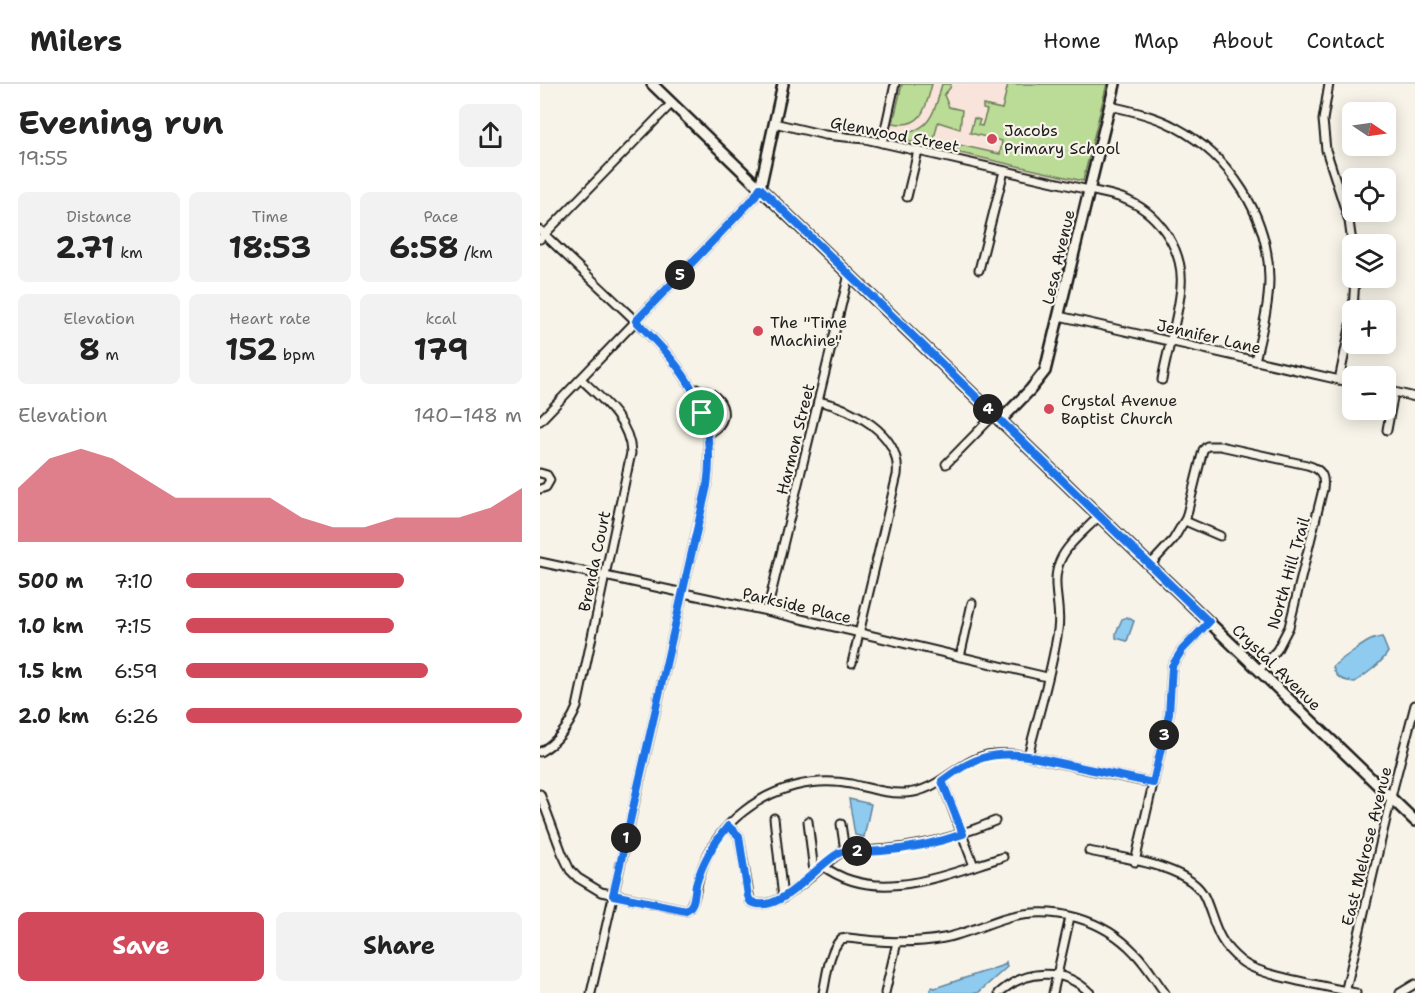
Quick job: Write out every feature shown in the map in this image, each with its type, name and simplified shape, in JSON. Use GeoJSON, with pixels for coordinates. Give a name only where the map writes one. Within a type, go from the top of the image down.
{"type":"FeatureCollection","features":[{"type":"Feature","properties":{"kind":"street"},"geometry":{"type":"LineString","coordinates":[[540,421],[753,199],[760,188],[783,84]]}},
{"type":"Feature","properties":{"kind":"street"},"geometry":{"type":"LineString","coordinates":[[882,143],[895,84]]}},
{"type":"Feature","properties":{"kind":"street","name":"Lesa Avenue"},"geometry":{"type":"LineString","coordinates":[[997,418],[1043,374],[1115,84]]}},
{"type":"Feature","properties":{"kind":"street"},"geometry":{"type":"LineString","coordinates":[[1329,84],[1323,120],[1326,150],[1342,196],[1351,234]]}},
{"type":"Feature","properties":{"kind":"street","name":"Crystal Avenue"},"geometry":{"type":"LineString","coordinates":[[656,86],[1415,821]]}},
{"type":"Feature","properties":{"kind":"street"},"geometry":{"type":"LineString","coordinates":[[591,993],[707,486],[710,456],[702,413],[693,389],[672,358],[636,321],[542,234],[672,103]]}},
{"type":"Feature","properties":{"kind":"street"},"geometry":{"type":"LineString","coordinates":[[1110,106],[1158,119],[1189,135],[1203,145],[1227,169],[1250,202],[1264,238],[1268,263],[1268,298],[1255,361]]}},
{"type":"Feature","properties":{"kind":"street","name":"Glenwood Street"},"geometry":{"type":"LineString","coordinates":[[774,123],[825,135],[918,151],[1089,190],[1121,198],[1136,205],[1156,220],[1171,241],[1182,279],[1161,380]]}},
{"type":"Feature","properties":{"kind":"street"},"geometry":{"type":"LineString","coordinates":[[907,197],[918,151]]}},
{"type":"Feature","properties":{"kind":"street"},"geometry":{"type":"LineString","coordinates":[[979,270],[1004,171]]}},
{"type":"Feature","properties":{"kind":"street","name":"Harmon Street"},"geometry":{"type":"LineString","coordinates":[[767,611],[849,274]]}},
{"type":"Feature","properties":{"kind":"street","name":"Jennifer Lane"},"geometry":{"type":"LineString","coordinates":[[1059,316],[1342,381]]}},
{"type":"Feature","properties":{"kind":"street"},"geometry":{"type":"LineString","coordinates":[[1339,380],[1344,354]]}},
{"type":"Feature","properties":{"kind":"street","name":"Brenda Court"},"geometry":{"type":"LineString","coordinates":[[540,752],[559,737],[574,713],[630,460],[631,447],[628,434],[618,417],[581,379]]}},
{"type":"Feature","properties":{"kind":"street"},"geometry":{"type":"LineString","coordinates":[[693,389],[710,392],[718,398],[722,407],[723,415],[720,424],[707,434]]}},
{"type":"Feature","properties":{"kind":"street"},"geometry":{"type":"LineString","coordinates":[[1396,392],[1415,397]]}},
{"type":"Feature","properties":{"kind":"street"},"geometry":{"type":"LineString","coordinates":[[818,401],[849,411],[880,433],[896,457],[897,475],[852,663]]}},
{"type":"Feature","properties":{"kind":"street"},"geometry":{"type":"LineString","coordinates":[[946,464],[997,418]]}},
{"type":"Feature","properties":{"kind":"street"},"geometry":{"type":"LineString","coordinates":[[1387,430],[1388,420]]}},
{"type":"Feature","properties":{"kind":"street","name":"North Hill Trail"},"geometry":{"type":"LineString","coordinates":[[1185,520],[1203,450],[1207,446],[1221,446],[1307,465],[1319,469],[1324,476],[1319,510],[1289,627],[1277,650],[1259,670]]}},
{"type":"Feature","properties":{"kind":"street"},"geometry":{"type":"LineString","coordinates":[[540,473],[548,475],[550,480],[546,487],[540,489]]}},
{"type":"Feature","properties":{"kind":"street"},"geometry":{"type":"LineString","coordinates":[[1028,756],[1058,631],[1059,609],[1055,579],[1059,563],[1068,548],[1099,516]]}},
{"type":"Feature","properties":{"kind":"street"},"geometry":{"type":"LineString","coordinates":[[1150,566],[1173,540],[1185,520],[1220,536]]}},
{"type":"Feature","properties":{"kind":"street","name":"Parkside Place"},"geometry":{"type":"LineString","coordinates":[[540,562],[767,611],[1047,677]]}},
{"type":"Feature","properties":{"kind":"street"},"geometry":{"type":"LineString","coordinates":[[960,657],[972,603]]}},
{"type":"Feature","properties":{"kind":"street"},"geometry":{"type":"LineString","coordinates":[[1135,862],[1169,714],[1172,666],[1182,650],[1209,622]]}},
{"type":"Feature","properties":{"kind":"street","name":"East Melrose Avenue"},"geometry":{"type":"LineString","coordinates":[[1345,992],[1390,797],[1415,706]]}},
{"type":"Feature","properties":{"kind":"street"},"geometry":{"type":"LineString","coordinates":[[540,795],[561,853],[570,870],[586,884],[601,892],[681,910],[689,909],[692,905],[705,861],[728,826],[762,798],[798,785],[840,782],[903,793],[922,790],[942,781],[973,760],[995,754],[1028,756],[1153,783]]}},
{"type":"Feature","properties":{"kind":"street"},"geometry":{"type":"LineString","coordinates":[[942,781],[974,866]]}},
{"type":"Feature","properties":{"kind":"street"},"geometry":{"type":"LineString","coordinates":[[774,818],[783,898]]}},
{"type":"Feature","properties":{"kind":"street"},"geometry":{"type":"LineString","coordinates":[[807,821],[814,872]]}},
{"type":"Feature","properties":{"kind":"street"},"geometry":{"type":"LineString","coordinates":[[728,826],[739,836],[750,901],[766,905],[783,898],[814,872],[845,851],[883,851],[927,844],[963,834],[995,821]]}},
{"type":"Feature","properties":{"kind":"street"},"geometry":{"type":"LineString","coordinates":[[840,824],[845,851]]}},
{"type":"Feature","properties":{"kind":"street"},"geometry":{"type":"LineString","coordinates":[[1089,851],[1178,872],[1192,881],[1203,894],[1220,939],[1242,962],[1266,972],[1356,993]]}},
{"type":"Feature","properties":{"kind":"street"},"geometry":{"type":"LineString","coordinates":[[823,866],[845,879],[885,886],[934,879],[1003,857]]}},
{"type":"Feature","properties":{"kind":"street"},"geometry":{"type":"LineString","coordinates":[[823,993],[833,952],[841,939],[897,942],[945,938],[1007,918],[1033,913],[1070,917],[1101,927],[1126,944],[1144,963],[1165,993]]}},
{"type":"Feature","properties":{"kind":"street"},"geometry":{"type":"LineString","coordinates":[[1053,993],[1070,917]]}},
{"type":"Feature","properties":{"kind":"street"},"geometry":{"type":"LineString","coordinates":[[885,993],[897,942]]}},
{"type":"Feature","properties":{"kind":"street"},"geometry":{"type":"LineString","coordinates":[[999,993],[1009,984],[1025,976],[1045,974],[1057,975],[1081,985],[1090,993]]}},
{"type":"Feature","properties":{"kind":"street"},"geometry":{"type":"LineString","coordinates":[[1400,993],[1415,984]]}},
{"type":"Feature","properties":{"kind":"shaded area","name":"Jacobs Primary School"},"geometry":{"type":"Polygon","coordinates":[[[895,84],[1115,84],[1089,190],[882,143],[895,84]]]}},
{"type":"Feature","properties":{"kind":"green space"},"geometry":{"type":"Polygon","coordinates":[[[902,84],[932,84],[925,108],[917,119],[911,123],[893,123],[902,84]]]}},
{"type":"Feature","properties":{"kind":"green space"},"geometry":{"type":"Polygon","coordinates":[[[942,84],[951,84],[944,95],[949,107],[962,110],[960,129],[938,122],[932,147],[891,137],[891,135],[914,131],[927,122],[936,106],[942,84]]]}},
{"type":"Feature","properties":{"kind":"green space"},"geometry":{"type":"Polygon","coordinates":[[[1008,84],[1107,84],[1083,181],[956,152],[960,145],[1000,154],[1002,141],[970,133],[974,118],[980,120],[978,125],[982,126],[987,110],[983,109],[983,105],[1002,109],[1008,84]]]}},
{"type":"Feature","properties":{"kind":"green space"},"geometry":{"type":"Polygon","coordinates":[[[705,397],[714,402],[718,409],[717,417],[711,425],[703,402],[705,397]]]}},
{"type":"Feature","properties":{"kind":"water"},"geometry":{"type":"Polygon","coordinates":[[[1127,617],[1134,621],[1127,641],[1116,638],[1116,633],[1122,619],[1127,617]]]}},
{"type":"Feature","properties":{"kind":"water"},"geometry":{"type":"Polygon","coordinates":[[[1382,637],[1388,652],[1381,661],[1355,682],[1338,677],[1333,667],[1339,661],[1368,642],[1382,637]]]}},
{"type":"Feature","properties":{"kind":"water"},"geometry":{"type":"Polygon","coordinates":[[[849,799],[871,804],[864,837],[855,835],[849,799]]]}},
{"type":"Feature","properties":{"kind":"water"},"geometry":{"type":"Polygon","coordinates":[[[1006,962],[1007,967],[978,993],[929,993],[932,987],[935,988],[1004,965],[1006,962]]]}},
{"type":"Feature","properties":{"kind":"place","name":"Jacobs Primary School"},"geometry":{"type":"Point","coordinates":[992,139]}},
{"type":"Feature","properties":{"kind":"place","name":"The \"Time Machine\""},"geometry":{"type":"Point","coordinates":[758,331]}},
{"type":"Feature","properties":{"kind":"place","name":"Crystal Avenue Baptist Church"},"geometry":{"type":"Point","coordinates":[1049,409]}},
{"type":"Feature","properties":{"kind":"route"},"geometry":{"type":"LineString","coordinates":[[760,188],[1209,622],[1176,657],[1172,666],[1169,714],[1153,783],[1028,756],[995,754],[985,756],[964,765],[942,781],[963,834],[927,844],[883,851],[845,851],[783,898],[766,905],[750,901],[739,836],[728,826],[705,861],[689,909],[681,910],[613,895],[707,486],[710,456],[702,413],[693,389],[678,365],[636,321],[753,199],[760,188]]}}]}
